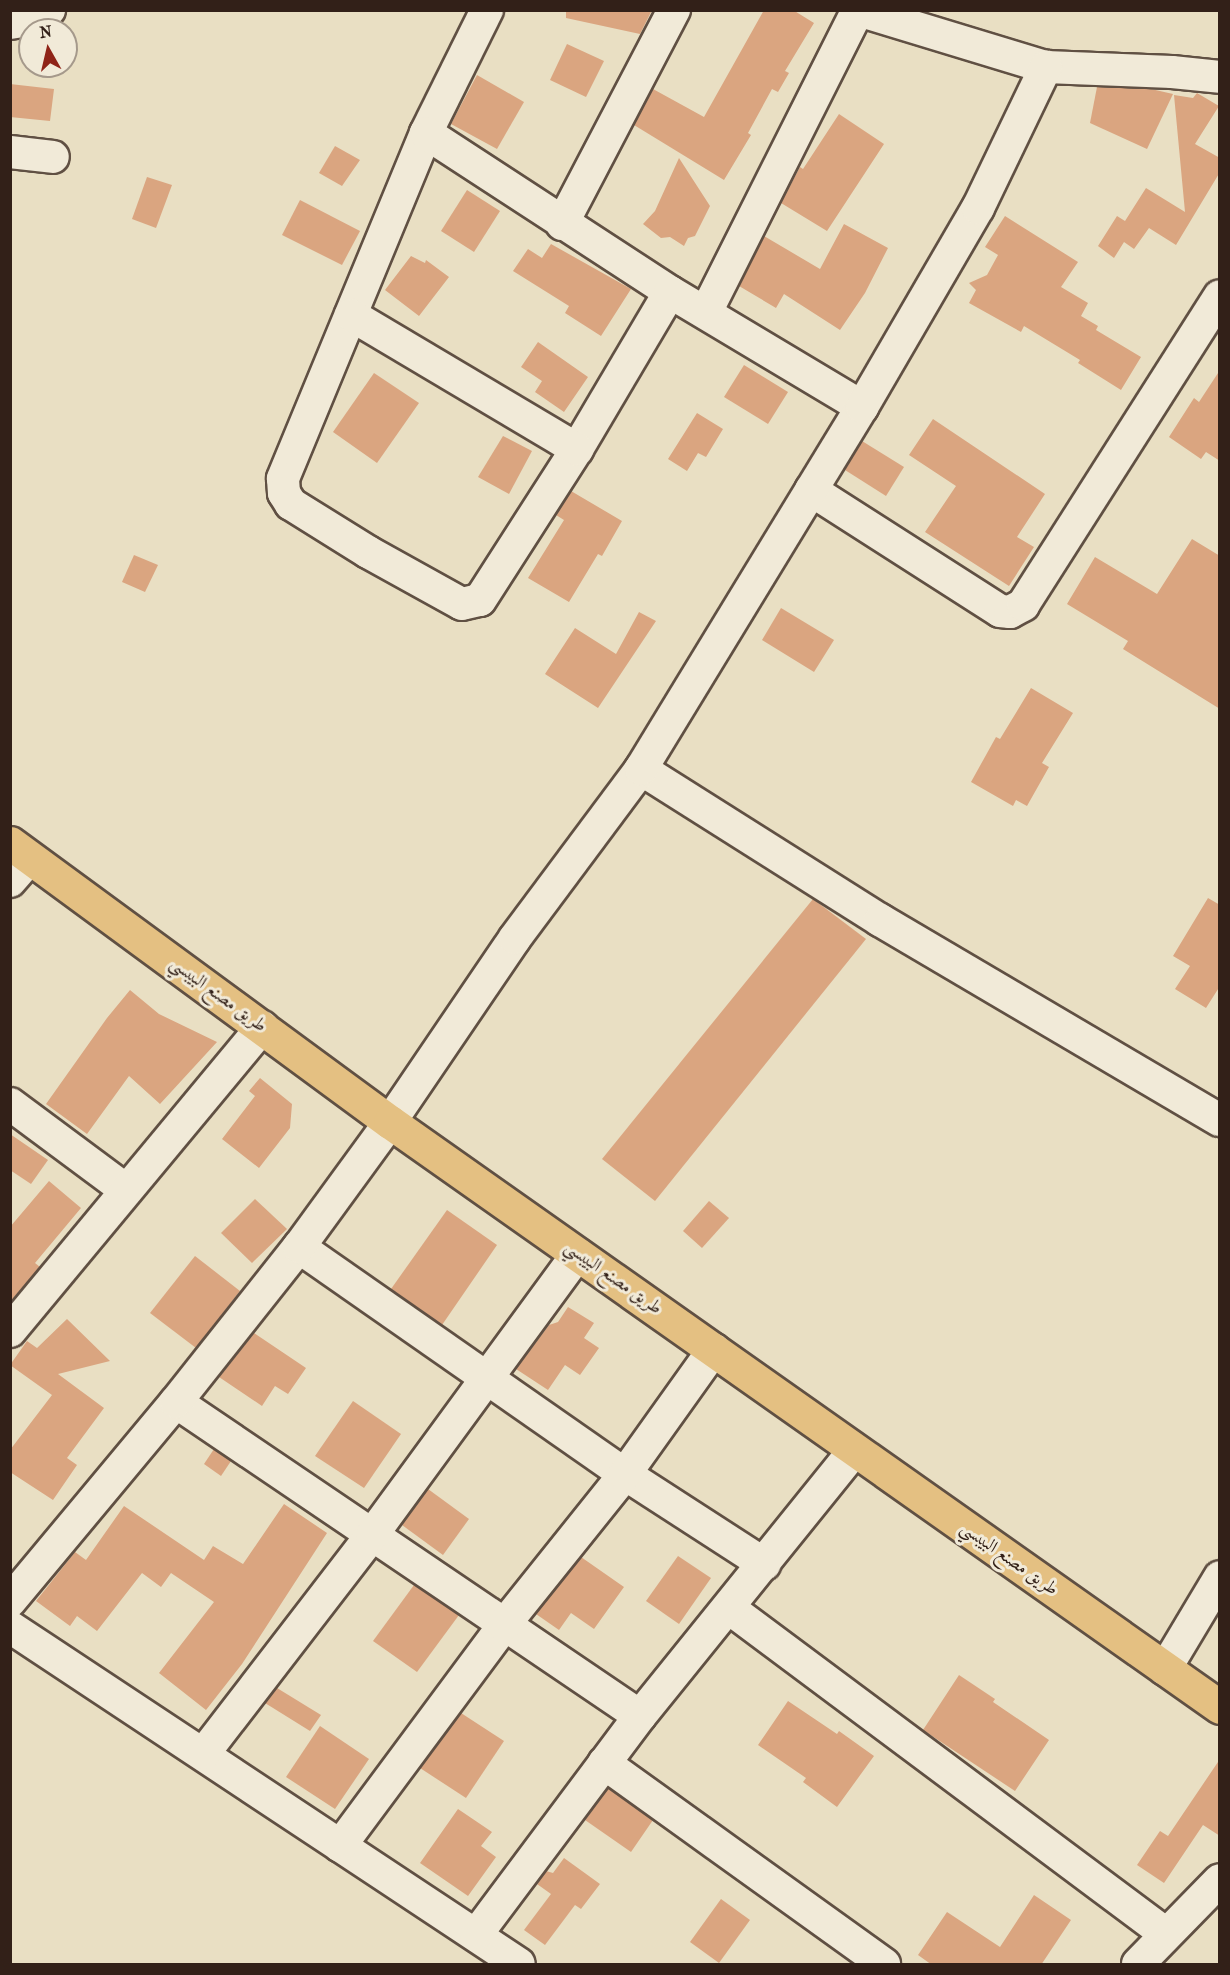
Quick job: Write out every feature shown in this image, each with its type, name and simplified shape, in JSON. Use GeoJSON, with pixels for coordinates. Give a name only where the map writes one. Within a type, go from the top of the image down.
{"type":"FeatureCollection","features":[{"type":"Feature","properties":{"kind":"main road","name":"طريق مصنع البيبسي"},"geometry":{"type":"LineString","coordinates":[[17,861],[262,1027],[390,1122],[714,1348],[854,1451],[1220,1707]]}},
{"type":"Feature","properties":{"kind":"street"},"geometry":{"type":"LineString","coordinates":[[10,23],[36,19],[50,10]]}},
{"type":"Feature","properties":{"kind":"street"},"geometry":{"type":"LineString","coordinates":[[487,10],[426,133],[283,479],[285,493],[291,504],[368,552],[462,604],[480,600],[577,449],[670,292]]}},
{"type":"Feature","properties":{"kind":"street"},"geometry":{"type":"LineString","coordinates":[[562,224],[674,10]]}},
{"type":"Feature","properties":{"kind":"street"},"geometry":{"type":"LineString","coordinates":[[706,312],[858,10],[1047,68],[1172,72],[1220,77]]}},
{"type":"Feature","properties":{"kind":"street"},"geometry":{"type":"LineString","coordinates":[[10,1601],[176,1402],[299,1247],[390,1122],[515,938],[641,769],[862,407],[978,208],[1047,68]]}},
{"type":"Feature","properties":{"kind":"street"},"geometry":{"type":"LineString","coordinates":[[426,133],[562,224],[670,292],[862,407]]}},
{"type":"Feature","properties":{"kind":"street"},"geometry":{"type":"LineString","coordinates":[[10,152],[53,157]]}},
{"type":"Feature","properties":{"kind":"street"},"geometry":{"type":"LineString","coordinates":[[811,490],[990,605],[1000,611],[1011,612],[1023,605],[1220,296]]}},
{"type":"Feature","properties":{"kind":"street"},"geometry":{"type":"LineString","coordinates":[[351,315],[577,449]]}},
{"type":"Feature","properties":{"kind":"street"},"geometry":{"type":"LineString","coordinates":[[641,769],[880,920],[1220,1120]]}},
{"type":"Feature","properties":{"kind":"street"},"geometry":{"type":"LineString","coordinates":[[10,1331],[262,1027]]}},
{"type":"Feature","properties":{"kind":"street"},"geometry":{"type":"LineString","coordinates":[[10,1104],[126,1190]]}},
{"type":"Feature","properties":{"kind":"street"},"geometry":{"type":"LineString","coordinates":[[299,1247],[625,1474],[764,1564]]}},
{"type":"Feature","properties":{"kind":"street"},"geometry":{"type":"LineString","coordinates":[[204,1753],[372,1535],[488,1380],[578,1254]]}},
{"type":"Feature","properties":{"kind":"street"},"geometry":{"type":"LineString","coordinates":[[340,1846],[504,1625],[625,1474],[714,1348]]}},
{"type":"Feature","properties":{"kind":"street"},"geometry":{"type":"LineString","coordinates":[[176,1402],[640,1716]]}},
{"type":"Feature","properties":{"kind":"street"},"geometry":{"type":"LineString","coordinates":[[476,1935],[640,1716],[854,1451]]}},
{"type":"Feature","properties":{"kind":"street"},"geometry":{"type":"LineString","coordinates":[[1165,1669],[1220,1577]]}},
{"type":"Feature","properties":{"kind":"street"},"geometry":{"type":"LineString","coordinates":[[729,1608],[1166,1934]]}},
{"type":"Feature","properties":{"kind":"street"},"geometry":{"type":"LineString","coordinates":[[10,1627],[204,1753],[519,1965]]}},
{"type":"Feature","properties":{"kind":"street"},"geometry":{"type":"LineString","coordinates":[[604,1763],[884,1965]]}},
{"type":"Feature","properties":{"kind":"street"},"geometry":{"type":"LineString","coordinates":[[1138,1965],[1220,1880]]}},
{"type":"Feature","properties":{"kind":"building"},"geometry":{"type":"Polygon","coordinates":[[[566,10],[652,10],[640,34],[566,18],[566,10]]]}},
{"type":"Feature","properties":{"kind":"building"},"geometry":{"type":"Polygon","coordinates":[[[764,10],[793,10],[814,23],[785,71],[789,73],[778,92],[772,89],[748,133],[751,135],[724,180],[634,125],[653,89],[704,117],[764,10]]]}},
{"type":"Feature","properties":{"kind":"building"},"geometry":{"type":"Polygon","coordinates":[[[567,44],[604,61],[586,97],[550,80],[567,44]]]}},
{"type":"Feature","properties":{"kind":"building"},"geometry":{"type":"Polygon","coordinates":[[[477,75],[524,102],[497,149],[451,124],[477,75]]]}},
{"type":"Feature","properties":{"kind":"building"},"geometry":{"type":"Polygon","coordinates":[[[10,84],[54,89],[50,121],[10,117],[10,84]]]}},
{"type":"Feature","properties":{"kind":"building"},"geometry":{"type":"Polygon","coordinates":[[[1097,87],[1151,89],[1173,94],[1147,149],[1090,123],[1097,87]]]}},
{"type":"Feature","properties":{"kind":"building"},"geometry":{"type":"Polygon","coordinates":[[[1197,93],[1219,106],[1195,144],[1220,158],[1220,172],[1176,245],[1149,228],[1134,249],[1124,242],[1114,258],[1098,246],[1117,216],[1125,221],[1146,188],[1185,212],[1174,95],[1193,98],[1197,93]]]}},
{"type":"Feature","properties":{"kind":"building"},"geometry":{"type":"Polygon","coordinates":[[[839,114],[884,144],[827,231],[781,203],[800,167],[803,169],[839,114]]]}},
{"type":"Feature","properties":{"kind":"building"},"geometry":{"type":"Polygon","coordinates":[[[335,146],[360,160],[342,186],[319,173],[335,146]]]}},
{"type":"Feature","properties":{"kind":"building"},"geometry":{"type":"Polygon","coordinates":[[[679,158],[710,206],[695,236],[688,238],[684,246],[670,237],[661,238],[643,224],[655,211],[679,158]]]}},
{"type":"Feature","properties":{"kind":"building"},"geometry":{"type":"Polygon","coordinates":[[[147,177],[172,185],[156,228],[132,219],[147,177]]]}},
{"type":"Feature","properties":{"kind":"building"},"geometry":{"type":"Polygon","coordinates":[[[467,190],[500,211],[474,252],[441,231],[467,190]]]}},
{"type":"Feature","properties":{"kind":"building"},"geometry":{"type":"Polygon","coordinates":[[[300,200],[360,231],[342,265],[282,235],[300,200]]]}},
{"type":"Feature","properties":{"kind":"building"},"geometry":{"type":"Polygon","coordinates":[[[1005,216],[1078,262],[1061,287],[1088,303],[1081,316],[1098,326],[1096,330],[1141,357],[1121,390],[1078,363],[1080,360],[1024,326],[1021,332],[969,303],[976,290],[969,283],[987,275],[998,255],[985,247],[1005,216]]]}},
{"type":"Feature","properties":{"kind":"building"},"geometry":{"type":"Polygon","coordinates":[[[844,224],[888,248],[865,293],[840,330],[784,294],[776,308],[739,286],[764,236],[820,269],[844,224]]]}},
{"type":"Feature","properties":{"kind":"building"},"geometry":{"type":"Polygon","coordinates":[[[551,244],[631,289],[601,336],[565,313],[569,306],[513,271],[528,249],[542,258],[551,244]]]}},
{"type":"Feature","properties":{"kind":"building"},"geometry":{"type":"Polygon","coordinates":[[[411,256],[425,263],[426,260],[449,277],[419,316],[385,290],[411,256]]]}},
{"type":"Feature","properties":{"kind":"building"},"geometry":{"type":"Polygon","coordinates":[[[538,342],[588,377],[564,412],[535,392],[542,381],[521,367],[538,342]]]}},
{"type":"Feature","properties":{"kind":"building"},"geometry":{"type":"Polygon","coordinates":[[[744,365],[788,392],[768,424],[724,397],[744,365]]]}},
{"type":"Feature","properties":{"kind":"building"},"geometry":{"type":"Polygon","coordinates":[[[1220,370],[1220,461],[1206,452],[1201,459],[1169,437],[1194,398],[1199,402],[1220,370]]]}},
{"type":"Feature","properties":{"kind":"building"},"geometry":{"type":"Polygon","coordinates":[[[374,373],[419,403],[377,463],[333,432],[374,373]]]}},
{"type":"Feature","properties":{"kind":"building"},"geometry":{"type":"Polygon","coordinates":[[[697,413],[723,429],[706,457],[698,453],[687,471],[668,459],[697,413]]]}},
{"type":"Feature","properties":{"kind":"building"},"geometry":{"type":"Polygon","coordinates":[[[933,419],[1045,494],[1017,537],[1034,547],[1009,586],[925,532],[956,486],[909,455],[933,419]]]}},
{"type":"Feature","properties":{"kind":"building"},"geometry":{"type":"Polygon","coordinates":[[[503,436],[532,451],[509,494],[478,477],[503,436]]]}},
{"type":"Feature","properties":{"kind":"building"},"geometry":{"type":"Polygon","coordinates":[[[862,441],[904,467],[886,496],[845,470],[862,441]]]}},
{"type":"Feature","properties":{"kind":"building"},"geometry":{"type":"Polygon","coordinates":[[[571,491],[622,521],[602,556],[598,554],[569,602],[528,578],[564,520],[556,515],[571,491]]]}},
{"type":"Feature","properties":{"kind":"building"},"geometry":{"type":"Polygon","coordinates":[[[1192,539],[1220,556],[1220,709],[1123,649],[1128,641],[1067,604],[1095,557],[1157,594],[1192,539]]]}},
{"type":"Feature","properties":{"kind":"building"},"geometry":{"type":"Polygon","coordinates":[[[134,555],[158,565],[145,592],[122,582],[134,555]]]}},
{"type":"Feature","properties":{"kind":"building"},"geometry":{"type":"Polygon","coordinates":[[[781,608],[834,640],[814,672],[762,640],[781,608]]]}},
{"type":"Feature","properties":{"kind":"building"},"geometry":{"type":"Polygon","coordinates":[[[639,612],[656,621],[598,708],[545,674],[575,628],[616,654],[639,612]]]}},
{"type":"Feature","properties":{"kind":"building"},"geometry":{"type":"Polygon","coordinates":[[[1031,688],[1073,713],[1042,763],[1049,767],[1027,806],[1016,800],[1013,806],[971,782],[996,737],[1000,739],[1031,688]]]}},
{"type":"Feature","properties":{"kind":"building"},"geometry":{"type":"Polygon","coordinates":[[[1208,898],[1220,905],[1220,986],[1206,1008],[1175,989],[1190,966],[1173,956],[1208,898]]]}},
{"type":"Feature","properties":{"kind":"building"},"geometry":{"type":"Polygon","coordinates":[[[813,899],[866,939],[655,1201],[602,1159],[813,899]]]}},
{"type":"Feature","properties":{"kind":"building"},"geometry":{"type":"Polygon","coordinates":[[[130,990],[159,1014],[217,1042],[160,1104],[129,1076],[87,1134],[46,1104],[107,1018],[130,990]]]}},
{"type":"Feature","properties":{"kind":"building"},"geometry":{"type":"Polygon","coordinates":[[[260,1078],[292,1104],[290,1128],[259,1168],[222,1139],[255,1096],[249,1091],[260,1078]]]}},
{"type":"Feature","properties":{"kind":"building"},"geometry":{"type":"Polygon","coordinates":[[[10,1134],[48,1160],[31,1184],[10,1170],[10,1134]]]}},
{"type":"Feature","properties":{"kind":"building"},"geometry":{"type":"Polygon","coordinates":[[[49,1181],[81,1208],[35,1263],[40,1267],[10,1302],[10,1227],[49,1181]]]}},
{"type":"Feature","properties":{"kind":"building"},"geometry":{"type":"Polygon","coordinates":[[[255,1199],[287,1229],[252,1263],[221,1233],[255,1199]]]}},
{"type":"Feature","properties":{"kind":"building"},"geometry":{"type":"Polygon","coordinates":[[[709,1201],[729,1218],[702,1248],[683,1231],[709,1201]]]}},
{"type":"Feature","properties":{"kind":"building"},"geometry":{"type":"Polygon","coordinates":[[[447,1210],[497,1245],[442,1325],[391,1289],[447,1210]]]}},
{"type":"Feature","properties":{"kind":"building"},"geometry":{"type":"Polygon","coordinates":[[[195,1256],[240,1291],[196,1348],[150,1313],[195,1256]]]}},
{"type":"Feature","properties":{"kind":"building"},"geometry":{"type":"Polygon","coordinates":[[[568,1307],[594,1323],[584,1338],[599,1348],[580,1375],[565,1365],[548,1390],[516,1369],[549,1325],[558,1322],[568,1307]]]}},
{"type":"Feature","properties":{"kind":"building"},"geometry":{"type":"Polygon","coordinates":[[[67,1319],[110,1361],[58,1374],[104,1408],[67,1458],[77,1465],[53,1500],[10,1472],[10,1450],[52,1395],[10,1365],[27,1341],[37,1348],[67,1319]]]}},
{"type":"Feature","properties":{"kind":"building"},"geometry":{"type":"Polygon","coordinates":[[[254,1333],[306,1368],[288,1394],[275,1386],[262,1406],[219,1377],[254,1333]]]}},
{"type":"Feature","properties":{"kind":"building"},"geometry":{"type":"Polygon","coordinates":[[[353,1401],[401,1434],[364,1488],[315,1456],[353,1401]]]}},
{"type":"Feature","properties":{"kind":"building"},"geometry":{"type":"Polygon","coordinates":[[[214,1449],[231,1461],[221,1476],[204,1464],[214,1449]]]}},
{"type":"Feature","properties":{"kind":"building"},"geometry":{"type":"Polygon","coordinates":[[[428,1489],[469,1519],[443,1555],[402,1525],[428,1489]]]}},
{"type":"Feature","properties":{"kind":"building"},"geometry":{"type":"Polygon","coordinates":[[[284,1504],[327,1533],[242,1664],[206,1710],[159,1673],[214,1602],[171,1573],[161,1587],[142,1573],[97,1631],[77,1616],[70,1626],[36,1601],[75,1552],[86,1560],[124,1506],[204,1560],[213,1546],[243,1564],[284,1504]]]}},
{"type":"Feature","properties":{"kind":"building"},"geometry":{"type":"Polygon","coordinates":[[[678,1556],[711,1578],[679,1624],[646,1601],[678,1556]]]}},
{"type":"Feature","properties":{"kind":"building"},"geometry":{"type":"Polygon","coordinates":[[[581,1557],[624,1587],[594,1629],[571,1613],[559,1630],[536,1614],[581,1557]]]}},
{"type":"Feature","properties":{"kind":"building"},"geometry":{"type":"Polygon","coordinates":[[[414,1585],[459,1615],[417,1672],[373,1641],[414,1585]]]}},
{"type":"Feature","properties":{"kind":"building"},"geometry":{"type":"Polygon","coordinates":[[[959,1675],[995,1699],[993,1702],[1049,1740],[1015,1791],[923,1730],[959,1675]]]}},
{"type":"Feature","properties":{"kind":"building"},"geometry":{"type":"Polygon","coordinates":[[[277,1688],[321,1715],[310,1731],[265,1703],[277,1688]]]}},
{"type":"Feature","properties":{"kind":"building"},"geometry":{"type":"Polygon","coordinates":[[[788,1701],[837,1734],[839,1731],[874,1756],[837,1807],[803,1782],[806,1778],[758,1745],[788,1701]]]}},
{"type":"Feature","properties":{"kind":"building"},"geometry":{"type":"Polygon","coordinates":[[[461,1713],[504,1741],[466,1798],[420,1768],[461,1713]]]}},
{"type":"Feature","properties":{"kind":"building"},"geometry":{"type":"Polygon","coordinates":[[[320,1726],[369,1759],[335,1809],[286,1777],[320,1726]]]}},
{"type":"Feature","properties":{"kind":"building"},"geometry":{"type":"Polygon","coordinates":[[[1220,1759],[1220,1836],[1203,1825],[1164,1883],[1137,1865],[1160,1831],[1168,1836],[1220,1759]]]}},
{"type":"Feature","properties":{"kind":"building"},"geometry":{"type":"Polygon","coordinates":[[[608,1788],[653,1820],[631,1852],[585,1820],[608,1788]]]}},
{"type":"Feature","properties":{"kind":"building"},"geometry":{"type":"Polygon","coordinates":[[[458,1809],[492,1832],[481,1846],[496,1857],[468,1896],[420,1863],[458,1809]]]}},
{"type":"Feature","properties":{"kind":"building"},"geometry":{"type":"Polygon","coordinates":[[[564,1858],[600,1884],[581,1909],[575,1905],[545,1945],[524,1930],[551,1894],[537,1884],[546,1871],[553,1873],[564,1858]]]}},
{"type":"Feature","properties":{"kind":"building"},"geometry":{"type":"Polygon","coordinates":[[[1034,1895],[1071,1920],[1041,1965],[932,1965],[918,1955],[947,1912],[1000,1947],[1034,1895]]]}},
{"type":"Feature","properties":{"kind":"building"},"geometry":{"type":"Polygon","coordinates":[[[721,1899],[750,1920],[719,1963],[690,1942],[721,1899]]]}}]}
